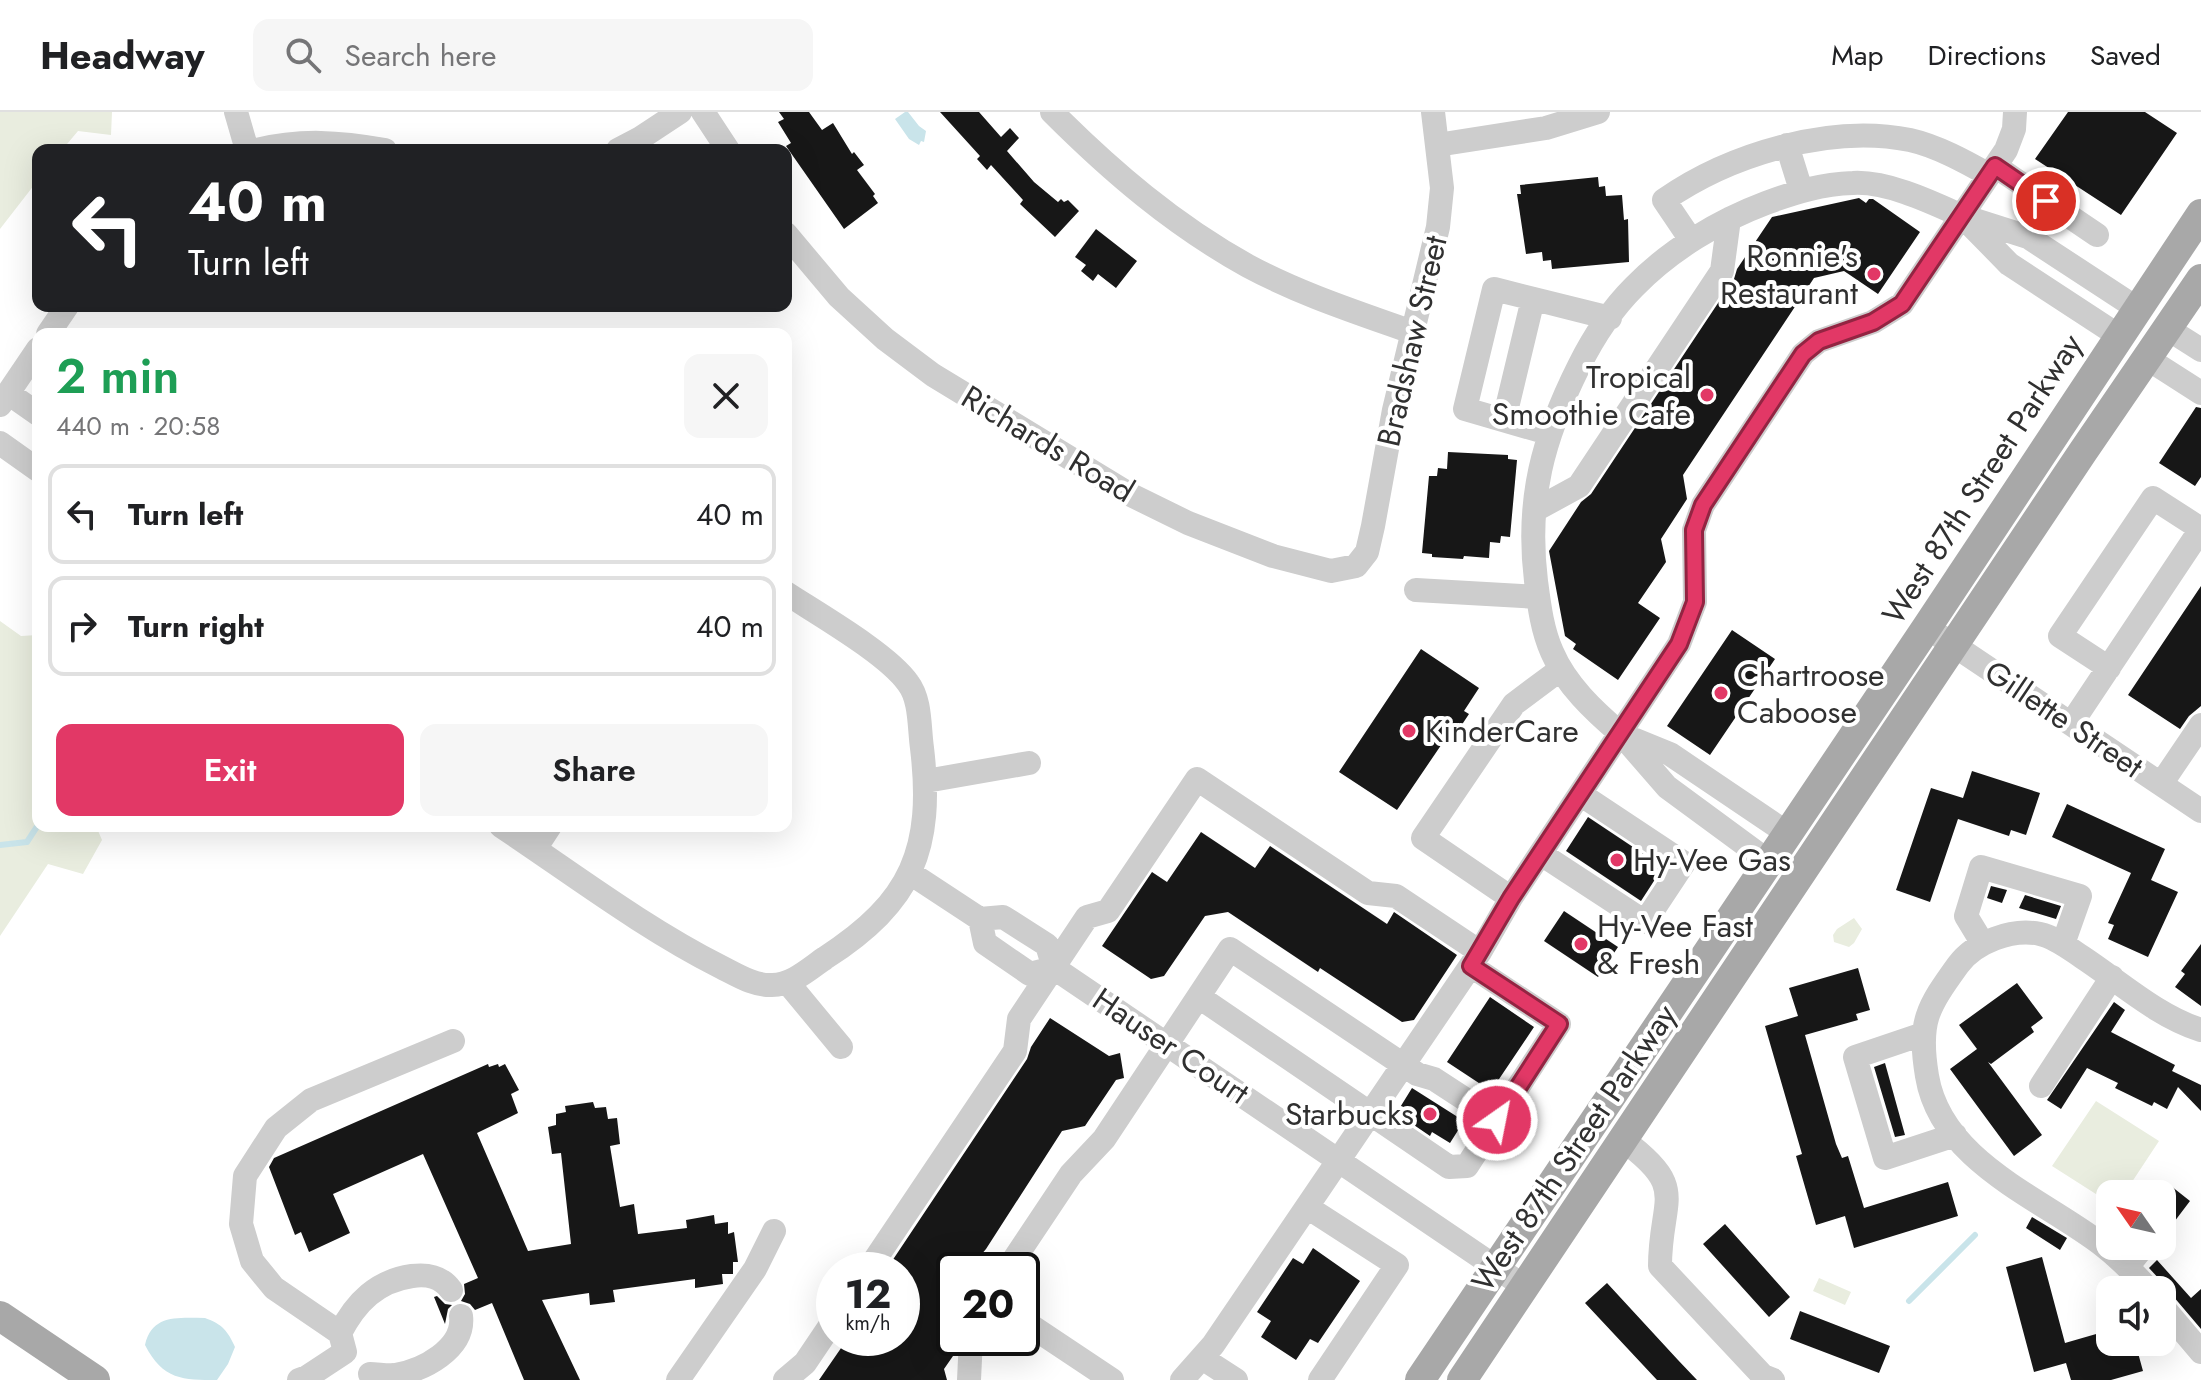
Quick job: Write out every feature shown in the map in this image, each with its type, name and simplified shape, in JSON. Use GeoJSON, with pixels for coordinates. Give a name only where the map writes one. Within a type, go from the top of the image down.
{"type":"FeatureCollection","features":[{"type":"Feature","properties":{"kind":"main road","name":"West 87th Street Parkway"},"geometry":{"type":"LineString","coordinates":[[1420,1380],[2201,214]]}},
{"type":"Feature","properties":{"kind":"main road","name":"West 87th Street Parkway"},"geometry":{"type":"LineString","coordinates":[[1462,1380],[2201,279]]}},
{"type":"Feature","properties":{"kind":"main road"},"geometry":{"type":"LineString","coordinates":[[2082,453],[2092,413],[2130,357],[2136,338],[2138,309]]}},
{"type":"Feature","properties":{"kind":"main road"},"geometry":{"type":"LineString","coordinates":[[1700,1025],[1697,1004],[1783,877],[1788,856],[1787,833]]}},
{"type":"Feature","properties":{"kind":"main road"},"geometry":{"type":"LineString","coordinates":[[0,1316],[95,1380]]}},
{"type":"Feature","properties":{"kind":"street"},"geometry":{"type":"LineString","coordinates":[[236,112],[245,144]]}},
{"type":"Feature","properties":{"kind":"street"},"geometry":{"type":"LineString","coordinates":[[629,144],[680,112]]}},
{"type":"Feature","properties":{"kind":"street"},"geometry":{"type":"LineString","coordinates":[[703,112],[724,144]]}},
{"type":"Feature","properties":{"kind":"street"},"geometry":{"type":"LineString","coordinates":[[1052,112],[1137,192],[1197,236],[1250,267],[1316,298],[1412,332]]}},
{"type":"Feature","properties":{"kind":"street","name":"Bradshaw Street"},"geometry":{"type":"LineString","coordinates":[[1356,566],[1367,552],[1412,332],[1438,227],[1442,188],[1433,112]]}},
{"type":"Feature","properties":{"kind":"street"},"geometry":{"type":"LineString","coordinates":[[1437,145],[1546,128],[1598,112]]}},
{"type":"Feature","properties":{"kind":"street"},"geometry":{"type":"LineString","coordinates":[[1182,1380],[1202,1358],[1371,1113],[1410,1070],[1511,898],[1679,644],[1695,602],[1694,530],[1710,494],[1803,354],[1819,341],[1873,322],[1902,304],[2006,150],[2014,129],[2015,112]]}},
{"type":"Feature","properties":{"kind":"street"},"geometry":{"type":"LineString","coordinates":[[1691,240],[1664,200],[1684,186],[1771,148],[1855,134],[1912,141],[1992,171],[2097,235]]}},
{"type":"Feature","properties":{"kind":"street"},"geometry":{"type":"LineString","coordinates":[[283,144],[309,141],[352,144]]}},
{"type":"Feature","properties":{"kind":"street"},"geometry":{"type":"LineString","coordinates":[[1787,145],[1801,190]]}},
{"type":"Feature","properties":{"kind":"street"},"geometry":{"type":"LineString","coordinates":[[1769,862],[1667,787],[1621,734],[1583,699],[1552,652],[1538,597],[1533,552],[1536,489],[1548,433],[1593,338],[1633,287],[1691,240],[1729,219],[1801,190],[1856,182],[1911,194],[1962,216],[2028,237],[2138,309]]}},
{"type":"Feature","properties":{"kind":"street"},"geometry":{"type":"LineString","coordinates":[[1962,216],[2009,264],[2119,336]]}},
{"type":"Feature","properties":{"kind":"street"},"geometry":{"type":"LineString","coordinates":[[1535,510],[1579,486],[1722,271],[1729,219]]}},
{"type":"Feature","properties":{"kind":"street","name":"Richards Road"},"geometry":{"type":"LineString","coordinates":[[792,241],[839,297],[885,339],[933,375],[1129,494],[1188,523],[1273,556],[1331,571],[1356,566]]}},
{"type":"Feature","properties":{"kind":"street"},"geometry":{"type":"LineString","coordinates":[[1548,433],[1465,409],[1494,289],[1610,318]]}},
{"type":"Feature","properties":{"kind":"street"},"geometry":{"type":"LineString","coordinates":[[1504,420],[1533,299]]}},
{"type":"Feature","properties":{"kind":"street"},"geometry":{"type":"LineString","coordinates":[[2168,329],[2201,350]]}},
{"type":"Feature","properties":{"kind":"street"},"geometry":{"type":"LineString","coordinates":[[32,358],[4,399],[32,411]]}},
{"type":"Feature","properties":{"kind":"street"},"geometry":{"type":"LineString","coordinates":[[2148,359],[2201,393]]}},
{"type":"Feature","properties":{"kind":"street"},"geometry":{"type":"LineString","coordinates":[[0,443],[32,466]]}},
{"type":"Feature","properties":{"kind":"street"},"geometry":{"type":"LineString","coordinates":[[2071,724],[2109,668],[2201,529],[2153,498],[2060,636],[2109,668]]}},
{"type":"Feature","properties":{"kind":"street"},"geometry":{"type":"LineString","coordinates":[[1416,590],[1538,597]]}},
{"type":"Feature","properties":{"kind":"street"},"geometry":{"type":"LineString","coordinates":[[510,832],[655,929],[749,981],[770,986],[788,983],[854,940],[873,922],[910,873],[919,852],[926,808],[926,781],[916,698],[908,682],[879,656],[792,597]]}},
{"type":"Feature","properties":{"kind":"street","name":"Gillette Street"},"geometry":{"type":"LineString","coordinates":[[1927,627],[2201,811]]}},
{"type":"Feature","properties":{"kind":"street"},"geometry":{"type":"LineString","coordinates":[[1511,898],[1423,838],[1514,704],[1561,669]]}},
{"type":"Feature","properties":{"kind":"street"},"geometry":{"type":"LineString","coordinates":[[2161,784],[2201,725]]}},
{"type":"Feature","properties":{"kind":"street"},"geometry":{"type":"LineString","coordinates":[[1621,734],[1670,754],[1787,833]]}},
{"type":"Feature","properties":{"kind":"street"},"geometry":{"type":"LineString","coordinates":[[926,781],[1029,763]]}},
{"type":"Feature","properties":{"kind":"street"},"geometry":{"type":"LineString","coordinates":[[880,1252],[1015,1051],[1019,1019],[1087,917],[1108,911],[1197,779],[1368,893],[1396,896],[1559,1024],[1467,1166],[1449,1167],[1199,997]]}},
{"type":"Feature","properties":{"kind":"street"},"geometry":{"type":"LineString","coordinates":[[1541,854],[1645,922],[1684,863],[1580,794]]}},
{"type":"Feature","properties":{"kind":"street"},"geometry":{"type":"LineString","coordinates":[[535,849],[546,832]]}},
{"type":"Feature","properties":{"kind":"street"},"geometry":{"type":"LineString","coordinates":[[1983,944],[1966,916],[1981,867],[2080,896],[2063,944]]}},
{"type":"Feature","properties":{"kind":"street","name":"Hauser Court"},"geometry":{"type":"LineString","coordinates":[[910,873],[980,919],[1003,917],[1047,945],[1054,968],[1525,1287]]}},
{"type":"Feature","properties":{"kind":"street"},"geometry":{"type":"LineString","coordinates":[[2136,1276],[2099,1243],[1989,1169],[1955,1135],[1938,1113],[1928,1090],[1923,1034],[1932,1002],[1961,960],[1983,944],[2008,935],[2029,933],[2042,934],[2063,944],[2166,1014],[2201,1030]]}},
{"type":"Feature","properties":{"kind":"street"},"geometry":{"type":"LineString","coordinates":[[1019,1252],[1071,1174],[1104,1139],[1230,949],[1410,1070],[1434,1079],[1497,1120]]}},
{"type":"Feature","properties":{"kind":"street"},"geometry":{"type":"LineString","coordinates":[[2041,1086],[2112,977]]}},
{"type":"Feature","properties":{"kind":"street"},"geometry":{"type":"LineString","coordinates":[[788,983],[841,1047]]}},
{"type":"Feature","properties":{"kind":"street"},"geometry":{"type":"LineString","coordinates":[[1923,1034],[1855,1057],[1885,1158],[1955,1135]]}},
{"type":"Feature","properties":{"kind":"street"},"geometry":{"type":"LineString","coordinates":[[453,1041],[311,1100],[276,1128],[245,1176],[241,1224],[252,1261],[274,1288],[343,1342],[372,1377],[413,1371],[440,1357],[456,1339],[462,1323],[461,1316]]}},
{"type":"Feature","properties":{"kind":"street"},"geometry":{"type":"LineString","coordinates":[[1410,1070],[1423,1085],[1477,1124],[1476,1132],[1460,1154],[1454,1159],[1441,1161]]}},
{"type":"Feature","properties":{"kind":"street"},"geometry":{"type":"LineString","coordinates":[[1623,1140],[1660,1171],[1666,1186],[1667,1208],[1660,1266],[1763,1376],[1773,1380]]}},
{"type":"Feature","properties":{"kind":"street"},"geometry":{"type":"LineString","coordinates":[[1307,1207],[1397,1265],[1320,1380]]}},
{"type":"Feature","properties":{"kind":"street"},"geometry":{"type":"LineString","coordinates":[[678,1380],[755,1269],[774,1231]]}},
{"type":"Feature","properties":{"kind":"street"},"geometry":{"type":"LineString","coordinates":[[2127,1267],[2133,1260]]}},
{"type":"Feature","properties":{"kind":"street"},"geometry":{"type":"LineString","coordinates":[[304,1379],[343,1342],[348,1319],[365,1298],[390,1279],[427,1274],[447,1284],[451,1290]]}},
{"type":"Feature","properties":{"kind":"street"},"geometry":{"type":"LineString","coordinates":[[2176,1323],[2201,1352]]}},
{"type":"Feature","properties":{"kind":"street"},"geometry":{"type":"LineString","coordinates":[[1040,1332],[1112,1380]]}},
{"type":"Feature","properties":{"kind":"street"},"geometry":{"type":"LineString","coordinates":[[785,1380],[805,1363],[816,1347]]}},
{"type":"Feature","properties":{"kind":"street"},"geometry":{"type":"LineString","coordinates":[[969,1380],[970,1356]]}},
{"type":"Feature","properties":{"kind":"street"},"geometry":{"type":"LineString","coordinates":[[1202,1358],[1236,1380]]}},
{"type":"Feature","properties":{"kind":"shaded area"},"geometry":{"type":"Polygon","coordinates":[[[0,112],[112,112],[111,135],[78,131],[67,144],[32,144],[32,188],[0,229],[0,112]]]}},
{"type":"Feature","properties":{"kind":"shaded area"},"geometry":{"type":"Polygon","coordinates":[[[0,621],[21,636],[32,635],[32,832],[99,832],[102,840],[83,874],[48,864],[0,936],[0,621]]]}},
{"type":"Feature","properties":{"kind":"shaded area"},"geometry":{"type":"Polygon","coordinates":[[[1854,918],[1862,929],[1854,943],[1849,947],[1834,942],[1833,935],[1837,929],[1854,918]]]}},
{"type":"Feature","properties":{"kind":"shaded area"},"geometry":{"type":"Polygon","coordinates":[[[2096,1101],[2159,1141],[2133,1180],[2096,1180],[2096,1194],[2052,1166],[2096,1101]]]}},
{"type":"Feature","properties":{"kind":"shaded area"},"geometry":{"type":"Polygon","coordinates":[[[1819,1278],[1851,1292],[1845,1305],[1813,1291],[1819,1278]]]}},
{"type":"Feature","properties":{"kind":"water"},"geometry":{"type":"Polygon","coordinates":[[[905,112],[926,131],[924,142],[921,141],[919,145],[909,139],[895,119],[905,112]]]}},
{"type":"Feature","properties":{"kind":"water"},"geometry":{"type":"Polygon","coordinates":[[[205,1318],[224,1329],[235,1347],[217,1380],[175,1376],[152,1357],[145,1345],[148,1335],[160,1323],[205,1318]]]}},
{"type":"Feature","properties":{"kind":"building"},"geometry":{"type":"Polygon","coordinates":[[[779,112],[809,112],[822,130],[833,123],[852,154],[854,152],[864,165],[857,170],[878,203],[844,229],[792,155],[792,144],[778,122],[784,119],[779,112]]]}},
{"type":"Feature","properties":{"kind":"building"},"geometry":{"type":"Polygon","coordinates":[[[940,112],[979,112],[1001,137],[1010,128],[1019,138],[1007,151],[1034,182],[1058,202],[1068,200],[1079,211],[1055,237],[1020,204],[1023,200],[991,165],[987,170],[977,159],[980,156],[940,112]]]}},
{"type":"Feature","properties":{"kind":"building"},"geometry":{"type":"Polygon","coordinates":[[[2068,112],[2145,112],[2177,133],[2121,215],[2035,159],[2068,112]]]}},
{"type":"Feature","properties":{"kind":"building"},"geometry":{"type":"Polygon","coordinates":[[[1598,177],[1599,187],[1605,186],[1606,196],[1622,195],[1624,220],[1628,219],[1629,262],[1552,269],[1551,260],[1543,261],[1542,252],[1526,254],[1517,194],[1521,194],[1520,185],[1598,177]]]}},
{"type":"Feature","properties":{"kind":"building"},"geometry":{"type":"Polygon","coordinates":[[[1859,198],[1866,203],[1873,199],[1920,232],[1878,294],[1844,271],[1814,278],[1683,475],[1687,499],[1661,539],[1666,562],[1638,603],[1660,618],[1618,680],[1573,649],[1576,644],[1565,636],[1549,551],[1581,502],[1591,494],[1772,217],[1859,198]]]}},
{"type":"Feature","properties":{"kind":"building"},"geometry":{"type":"Polygon","coordinates":[[[1096,229],[1137,261],[1116,288],[1098,274],[1093,281],[1081,271],[1086,265],[1075,257],[1096,229]]]}},
{"type":"Feature","properties":{"kind":"building"},"geometry":{"type":"Polygon","coordinates":[[[2196,407],[2201,408],[2201,477],[2195,486],[2159,463],[2196,407]]]}},
{"type":"Feature","properties":{"kind":"building"},"geometry":{"type":"Polygon","coordinates":[[[1448,452],[1508,455],[1508,459],[1517,460],[1510,537],[1501,536],[1500,543],[1490,542],[1489,558],[1432,557],[1432,554],[1422,553],[1429,476],[1437,476],[1438,468],[1447,469],[1448,452]]]}},
{"type":"Feature","properties":{"kind":"building"},"geometry":{"type":"Polygon","coordinates":[[[2201,586],[2201,706],[2180,729],[2128,695],[2201,586]]]}},
{"type":"Feature","properties":{"kind":"building"},"geometry":{"type":"Polygon","coordinates":[[[1732,630],[1775,659],[1710,755],[1667,726],[1732,630]]]}},
{"type":"Feature","properties":{"kind":"building","name":"KinderCare"},"geometry":{"type":"Polygon","coordinates":[[[1421,649],[1479,688],[1464,711],[1469,714],[1457,732],[1452,729],[1397,810],[1339,772],[1421,649]]]}},
{"type":"Feature","properties":{"kind":"building"},"geometry":{"type":"Polygon","coordinates":[[[1972,771],[2040,793],[2026,835],[2011,830],[2009,836],[1958,819],[1930,902],[1896,890],[1931,788],[1963,798],[1972,771]]]}},
{"type":"Feature","properties":{"kind":"building"},"geometry":{"type":"Polygon","coordinates":[[[2067,804],[2165,849],[2151,880],[2178,892],[2148,957],[2108,939],[2114,925],[2108,923],[2131,873],[2052,837],[2067,804]]]}},
{"type":"Feature","properties":{"kind":"building","name":"Hy-Vee Gas"},"geometry":{"type":"Polygon","coordinates":[[[1588,817],[1663,867],[1641,901],[1566,851],[1588,817]]]}},
{"type":"Feature","properties":{"kind":"building"},"geometry":{"type":"Polygon","coordinates":[[[1201,832],[1255,868],[1270,846],[1387,924],[1394,912],[1457,955],[1414,1020],[1402,1022],[1320,968],[1318,972],[1228,912],[1205,916],[1164,976],[1151,979],[1102,946],[1152,872],[1167,882],[1201,832]]]}},
{"type":"Feature","properties":{"kind":"building"},"geometry":{"type":"Polygon","coordinates":[[[1991,886],[2007,890],[2002,903],[1987,898],[1991,886]]]}},
{"type":"Feature","properties":{"kind":"building"},"geometry":{"type":"Polygon","coordinates":[[[2025,895],[2061,906],[2056,919],[2019,908],[2025,895]]]}},
{"type":"Feature","properties":{"kind":"building","name":"Hy-Vee Fast & Fresh"},"geometry":{"type":"Polygon","coordinates":[[[1564,911],[1618,947],[1598,977],[1544,941],[1564,911]]]}},
{"type":"Feature","properties":{"kind":"building"},"geometry":{"type":"Polygon","coordinates":[[[2201,944],[2201,1006],[2175,987],[2185,974],[2181,971],[2201,944]]]}},
{"type":"Feature","properties":{"kind":"building"},"geometry":{"type":"Polygon","coordinates":[[[1858,968],[1870,1010],[1856,1014],[1858,1020],[1805,1035],[1836,1144],[1842,1158],[1848,1156],[1864,1208],[1948,1182],[1958,1216],[1854,1248],[1845,1216],[1816,1225],[1796,1156],[1802,1154],[1765,1026],[1798,1016],[1789,988],[1858,968]]]}},
{"type":"Feature","properties":{"kind":"building"},"geometry":{"type":"Polygon","coordinates":[[[2017,983],[2043,1018],[2031,1027],[2034,1032],[1991,1064],[1988,1062],[2042,1135],[2014,1156],[1950,1069],[1977,1049],[1959,1025],[2017,983]]]}},
{"type":"Feature","properties":{"kind":"building"},"geometry":{"type":"Polygon","coordinates":[[[1490,997],[1534,1027],[1491,1091],[1447,1062],[1490,997]]]}},
{"type":"Feature","properties":{"kind":"building"},"geometry":{"type":"Polygon","coordinates":[[[2114,1002],[2125,1010],[2111,1032],[2175,1065],[2172,1071],[2201,1085],[2201,1111],[2178,1087],[2167,1109],[2154,1102],[2152,1106],[2115,1088],[2118,1083],[2087,1068],[2061,1109],[2047,1100],[2114,1002]]]}},
{"type":"Feature","properties":{"kind":"building"},"geometry":{"type":"Polygon","coordinates":[[[1050,1018],[1109,1056],[1120,1053],[1124,1078],[1116,1080],[1085,1126],[1062,1131],[983,1252],[936,1252],[936,1356],[953,1356],[944,1369],[947,1380],[819,1380],[836,1356],[920,1356],[920,1252],[898,1252],[1027,1059],[1050,1018]]]}},
{"type":"Feature","properties":{"kind":"building"},"geometry":{"type":"Polygon","coordinates":[[[1885,1063],[1905,1135],[1895,1137],[1874,1067],[1885,1063]]]}},
{"type":"Feature","properties":{"kind":"building"},"geometry":{"type":"Polygon","coordinates":[[[488,1064],[489,1067],[498,1064],[499,1067],[505,1064],[519,1090],[511,1094],[518,1113],[477,1133],[528,1251],[571,1244],[561,1153],[552,1154],[548,1127],[556,1125],[556,1114],[566,1112],[565,1106],[593,1102],[595,1108],[606,1107],[608,1119],[617,1118],[620,1144],[610,1146],[620,1207],[634,1204],[638,1234],[687,1228],[686,1220],[714,1215],[715,1224],[728,1222],[728,1234],[734,1232],[738,1262],[733,1262],[733,1274],[722,1274],[723,1284],[695,1288],[695,1279],[613,1290],[615,1302],[590,1305],[589,1293],[542,1300],[580,1380],[524,1380],[492,1303],[475,1310],[461,1301],[465,1294],[464,1284],[478,1278],[423,1154],[333,1194],[350,1233],[309,1252],[301,1232],[295,1235],[269,1167],[274,1158],[488,1064]]]}},
{"type":"Feature","properties":{"kind":"building","name":"Starbucks"},"geometry":{"type":"Polygon","coordinates":[[[1412,1088],[1464,1121],[1450,1143],[1432,1132],[1430,1136],[1411,1123],[1414,1119],[1399,1109],[1412,1088]]]}},
{"type":"Feature","properties":{"kind":"building"},"geometry":{"type":"Polygon","coordinates":[[[2176,1190],[2190,1201],[2176,1220],[2176,1190]]]}},
{"type":"Feature","properties":{"kind":"building"},"geometry":{"type":"Polygon","coordinates":[[[2032,1217],[2067,1238],[2060,1250],[2026,1228],[2032,1217]]]}},
{"type":"Feature","properties":{"kind":"building"},"geometry":{"type":"Polygon","coordinates":[[[1725,1224],[1790,1297],[1769,1317],[1703,1244],[1725,1224]]]}},
{"type":"Feature","properties":{"kind":"building"},"geometry":{"type":"Polygon","coordinates":[[[1313,1248],[1360,1281],[1318,1343],[1310,1339],[1296,1360],[1261,1337],[1271,1321],[1257,1312],[1293,1258],[1303,1264],[1313,1248]]]}},
{"type":"Feature","properties":{"kind":"building"},"geometry":{"type":"Polygon","coordinates":[[[2042,1257],[2065,1343],[2096,1334],[2096,1356],[2139,1356],[2143,1371],[2111,1380],[2071,1380],[2066,1363],[2034,1372],[2006,1267],[2042,1257]]]}},
{"type":"Feature","properties":{"kind":"building"},"geometry":{"type":"Polygon","coordinates":[[[2157,1260],[2171,1276],[2156,1276],[2149,1268],[2157,1260]]]}},
{"type":"Feature","properties":{"kind":"building"},"geometry":{"type":"Polygon","coordinates":[[[2176,1281],[2191,1298],[2201,1289],[2201,1329],[2176,1300],[2176,1281]]]}},
{"type":"Feature","properties":{"kind":"building"},"geometry":{"type":"Polygon","coordinates":[[[1607,1283],[1697,1380],[1657,1380],[1585,1303],[1607,1283]]]}},
{"type":"Feature","properties":{"kind":"building"},"geometry":{"type":"Polygon","coordinates":[[[437,1296],[445,1304],[452,1305],[445,1324],[434,1297],[437,1296]]]}},
{"type":"Feature","properties":{"kind":"building"},"geometry":{"type":"Polygon","coordinates":[[[1800,1311],[1890,1346],[1879,1373],[1790,1339],[1800,1311]]]}},
{"type":"Feature","properties":{"kind":"waterway"},"geometry":{"type":"LineString","coordinates":[[0,845],[27,842],[33,832]]}},
{"type":"Feature","properties":{"kind":"waterway"},"geometry":{"type":"LineString","coordinates":[[1909,1301],[1975,1235]]}},
{"type":"Feature","properties":{"kind":"place","name":"Ronnie's Restaurant"},"geometry":{"type":"Point","coordinates":[1874,274]}},
{"type":"Feature","properties":{"kind":"place","name":"Tropical Smoothie Cafe"},"geometry":{"type":"Point","coordinates":[1707,395]}},
{"type":"Feature","properties":{"kind":"place","name":"Chartroose Caboose"},"geometry":{"type":"Point","coordinates":[1721,693]}},
{"type":"Feature","properties":{"kind":"place","name":"KinderCare"},"geometry":{"type":"Point","coordinates":[1409,731]}},
{"type":"Feature","properties":{"kind":"place","name":"Hy-Vee Gas"},"geometry":{"type":"Point","coordinates":[1617,860]}},
{"type":"Feature","properties":{"kind":"place","name":"Hy-Vee Fast & Fresh"},"geometry":{"type":"Point","coordinates":[1581,944]}},
{"type":"Feature","properties":{"kind":"place","name":"Starbucks"},"geometry":{"type":"Point","coordinates":[1430,1114]}},
{"type":"Feature","properties":{"kind":"route"},"geometry":{"type":"LineString","coordinates":[[1497,1120],[1559,1024],[1471,966],[1511,898],[1679,644],[1695,602],[1694,530],[1703,505],[1803,354],[1819,341],[1873,322],[1902,304],[1995,166],[2046,201]]}}]}
